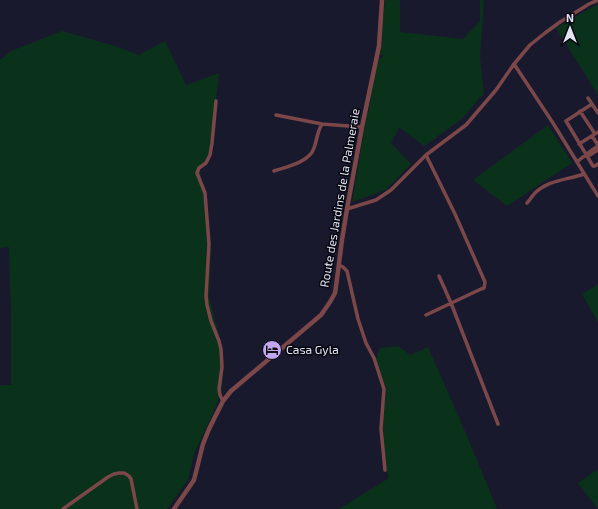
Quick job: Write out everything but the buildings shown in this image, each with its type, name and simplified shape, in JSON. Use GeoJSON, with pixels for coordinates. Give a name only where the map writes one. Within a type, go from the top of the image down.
{"type":"FeatureCollection","features":[{"type":"Feature","properties":{"kind":"street","name":"Route des Jardins de la Palmeraie"},"geometry":{"type":"LineString","coordinates":[[174,509],[194,480],[202,444],[223,401],[231,391],[321,314],[335,293],[347,209],[379,46],[382,0]]}},
{"type":"Feature","properties":{"kind":"street"},"geometry":{"type":"LineString","coordinates":[[347,209],[376,200],[391,190],[426,155],[466,125],[496,90],[514,64],[530,45],[566,18],[598,0]]}},
{"type":"Feature","properties":{"kind":"street"},"geometry":{"type":"LineString","coordinates":[[514,64],[553,123],[598,196]]}},
{"type":"Feature","properties":{"kind":"street"},"geometry":{"type":"LineString","coordinates":[[588,98],[598,113]]}},
{"type":"Feature","properties":{"kind":"street"},"geometry":{"type":"LineString","coordinates":[[216,101],[210,155],[206,163],[198,168],[197,173],[205,192],[208,244],[206,296],[211,321],[221,349],[222,367],[219,389],[223,401]]}},
{"type":"Feature","properties":{"kind":"street"},"geometry":{"type":"LineString","coordinates":[[592,104],[566,121],[593,166],[598,164]]}},
{"type":"Feature","properties":{"kind":"street"},"geometry":{"type":"LineString","coordinates":[[577,162],[588,152],[598,146],[595,134],[580,111]]}},
{"type":"Feature","properties":{"kind":"street"},"geometry":{"type":"LineString","coordinates":[[276,115],[322,124],[362,127]]}},
{"type":"Feature","properties":{"kind":"street"},"geometry":{"type":"LineString","coordinates":[[274,170],[289,166],[309,157],[315,148],[318,130],[322,124]]}},
{"type":"Feature","properties":{"kind":"street"},"geometry":{"type":"LineString","coordinates":[[579,144],[595,134]]}},
{"type":"Feature","properties":{"kind":"street"},"geometry":{"type":"LineString","coordinates":[[586,155],[590,155],[598,150]]}},
{"type":"Feature","properties":{"kind":"street"},"geometry":{"type":"LineString","coordinates":[[426,155],[455,214],[485,282],[484,288],[426,315]]}},
{"type":"Feature","properties":{"kind":"street"},"geometry":{"type":"LineString","coordinates":[[527,203],[534,194],[549,184],[584,174]]}},
{"type":"Feature","properties":{"kind":"street"},"geometry":{"type":"LineString","coordinates":[[339,265],[347,271],[358,319],[383,384],[384,397],[381,429],[385,470]]}},
{"type":"Feature","properties":{"kind":"street"},"geometry":{"type":"LineString","coordinates":[[439,276],[498,424]]}},
{"type":"Feature","properties":{"kind":"street"},"geometry":{"type":"LineString","coordinates":[[63,509],[108,477],[119,473],[124,473],[131,479],[137,509]]}},
{"type":"Feature","properties":{"kind":"green space"},"geometry":{"type":"Polygon","coordinates":[[[385,0],[400,0],[400,32],[463,39],[480,21],[480,0],[484,0],[480,57],[484,95],[480,97],[462,119],[424,146],[399,127],[391,143],[411,164],[386,190],[352,202],[367,113],[369,111],[372,83],[378,58],[382,58],[383,55],[379,55],[382,43],[381,37],[385,0]]]}},
{"type":"Feature","properties":{"kind":"green space"},"geometry":{"type":"Polygon","coordinates":[[[598,4],[598,95],[556,28],[598,4]]]}},
{"type":"Feature","properties":{"kind":"green space"},"geometry":{"type":"Polygon","coordinates":[[[62,31],[115,46],[139,55],[165,41],[186,85],[219,73],[209,162],[200,169],[211,250],[209,297],[221,343],[224,364],[222,390],[194,454],[188,480],[167,509],[0,509],[0,385],[11,385],[11,312],[9,247],[0,248],[0,60],[11,51],[62,31]]]}},
{"type":"Feature","properties":{"kind":"green space"},"geometry":{"type":"Polygon","coordinates":[[[548,125],[572,163],[507,206],[473,180],[548,125]]]}},
{"type":"Feature","properties":{"kind":"green space"},"geometry":{"type":"Polygon","coordinates":[[[598,284],[598,322],[582,294],[598,284]]]}},
{"type":"Feature","properties":{"kind":"green space"},"geometry":{"type":"Polygon","coordinates":[[[398,346],[410,355],[428,347],[497,509],[339,509],[389,478],[384,457],[383,427],[386,388],[376,359],[380,348],[398,346]]]}},
{"type":"Feature","properties":{"kind":"green space"},"geometry":{"type":"Polygon","coordinates":[[[598,469],[598,509],[578,483],[598,469]]]}},
{"type":"Feature","properties":{"kind":"place","name":"Casa Gyla"},"geometry":{"type":"Point","coordinates":[272,350]}}]}
